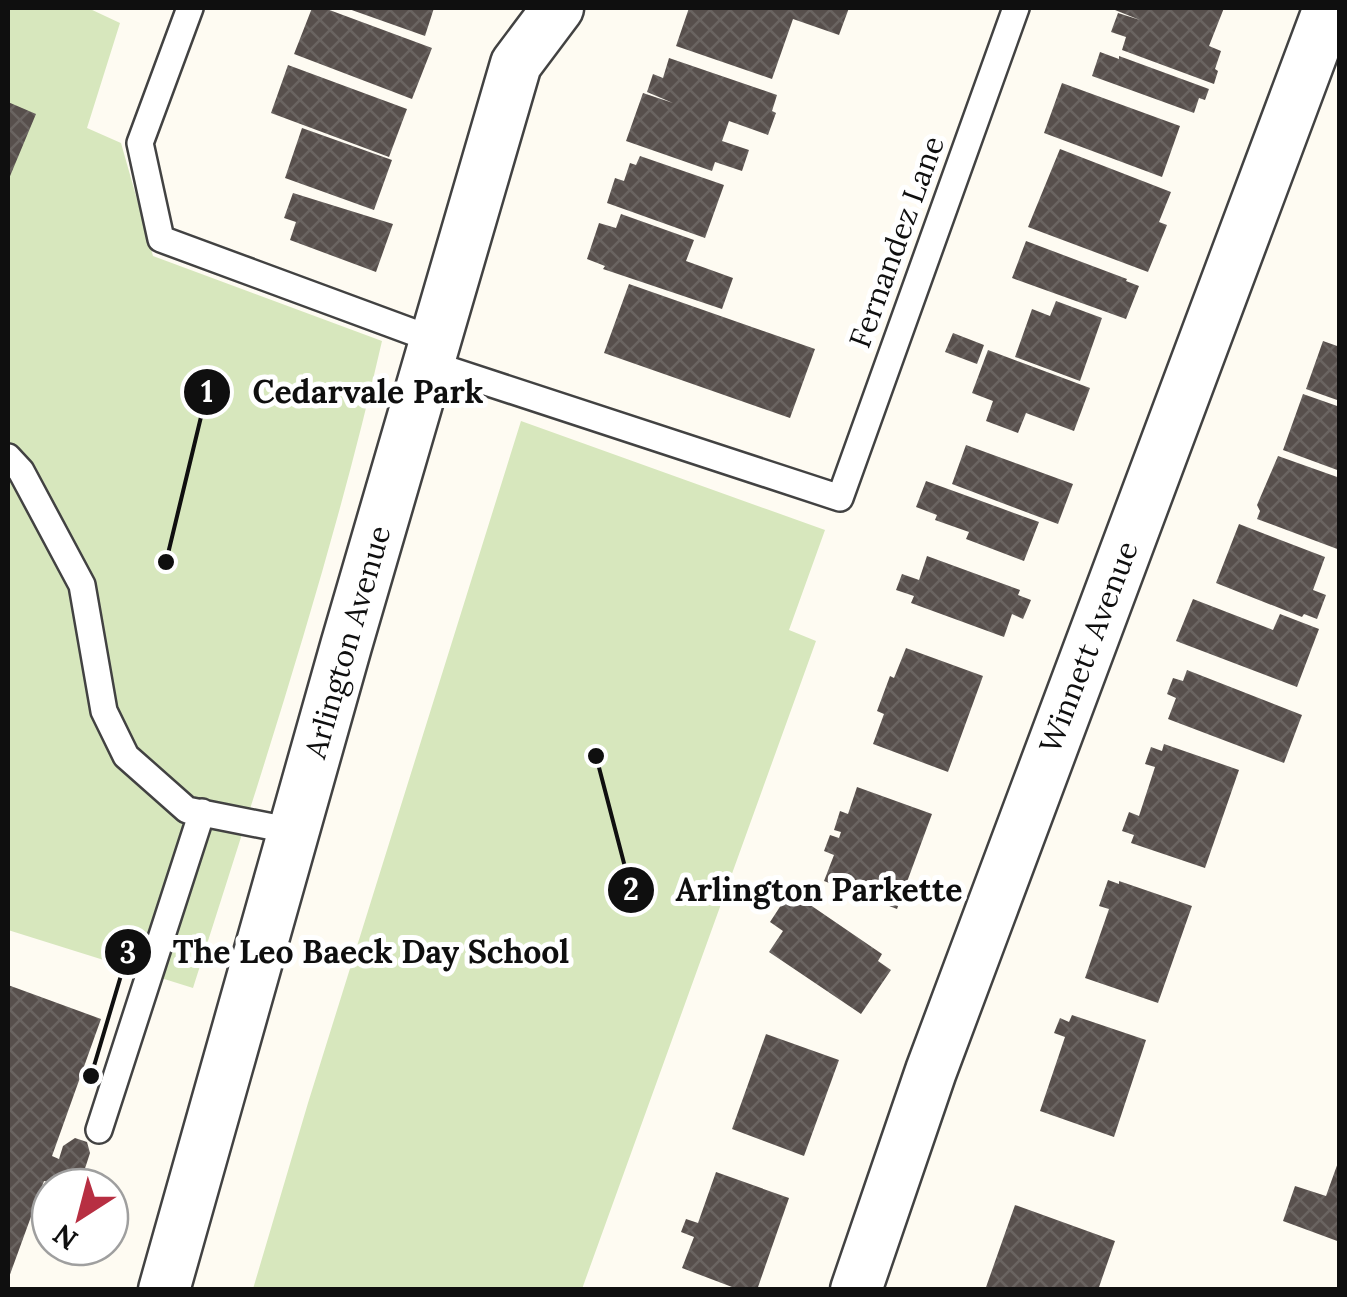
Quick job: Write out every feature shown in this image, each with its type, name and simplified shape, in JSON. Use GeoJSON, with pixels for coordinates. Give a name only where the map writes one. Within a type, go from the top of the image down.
{"type":"FeatureCollection","features":[{"type":"Feature","properties":{"kind":"street","name":"Arlington Avenue"},"geometry":{"type":"LineString","coordinates":[[164,1290],[516,64],[558,8]]}},
{"type":"Feature","properties":{"kind":"street","name":"Winnett Avenue"},"geometry":{"type":"LineString","coordinates":[[856,1290],[931,1071],[1329,8]]}},
{"type":"Feature","properties":{"kind":"lane"},"geometry":{"type":"LineString","coordinates":[[190,8],[140,143],[161,239],[432,352]]}},
{"type":"Feature","properties":{"kind":"lane","name":"Fernandez Lane"},"geometry":{"type":"LineString","coordinates":[[432,352],[840,498],[1016,8]]}},
{"type":"Feature","properties":{"kind":"lane"},"geometry":{"type":"LineString","coordinates":[[8,457],[21,471],[82,586],[104,710],[126,756],[186,810],[294,831]]}},
{"type":"Feature","properties":{"kind":"lane"},"geometry":{"type":"LineString","coordinates":[[98,1130],[202,812]]}},
{"type":"Feature","properties":{"kind":"green space"},"geometry":{"type":"Polygon","coordinates":[[[8,8],[88,8],[120,23],[87,128],[121,143],[153,256],[382,341],[318,586],[193,988],[8,930],[8,8]]]}},
{"type":"Feature","properties":{"kind":"green space"},"geometry":{"type":"Polygon","coordinates":[[[521,421],[825,530],[789,630],[816,641],[582,1289],[253,1289],[308,1103],[521,421]]]}},
{"type":"Feature","properties":{"kind":"building"},"geometry":{"type":"Polygon","coordinates":[[[312,8],[324,8],[432,48],[412,99],[294,54],[312,8]]]}},
{"type":"Feature","properties":{"kind":"building"},"geometry":{"type":"Polygon","coordinates":[[[346,8],[434,8],[425,36],[346,8]]]}},
{"type":"Feature","properties":{"kind":"building"},"geometry":{"type":"Polygon","coordinates":[[[689,8],[849,8],[839,35],[793,19],[772,79],[676,46],[689,8]]]}},
{"type":"Feature","properties":{"kind":"building"},"geometry":{"type":"Polygon","coordinates":[[[1110,8],[1224,8],[1209,46],[1221,51],[1214,84],[1122,50],[1126,37],[1111,32],[1118,13],[1140,20],[1110,8]]]}},
{"type":"Feature","properties":{"kind":"building"},"geometry":{"type":"Polygon","coordinates":[[[1100,52],[1209,89],[1205,100],[1199,98],[1194,113],[1092,76],[1100,52]]]}},
{"type":"Feature","properties":{"kind":"building"},"geometry":{"type":"Polygon","coordinates":[[[669,58],[777,95],[768,135],[729,121],[722,141],[749,150],[742,171],[715,162],[712,171],[626,141],[643,93],[673,103],[647,92],[653,74],[663,78],[669,58]]]}},
{"type":"Feature","properties":{"kind":"building"},"geometry":{"type":"Polygon","coordinates":[[[288,65],[407,109],[389,157],[271,113],[288,65]]]}},
{"type":"Feature","properties":{"kind":"building"},"geometry":{"type":"Polygon","coordinates":[[[1062,83],[1180,126],[1162,177],[1044,133],[1062,83]]]}},
{"type":"Feature","properties":{"kind":"building"},"geometry":{"type":"Polygon","coordinates":[[[8,102],[36,114],[8,181],[8,102]]]}},
{"type":"Feature","properties":{"kind":"building"},"geometry":{"type":"Polygon","coordinates":[[[302,128],[392,160],[374,210],[285,178],[302,128]]]}},
{"type":"Feature","properties":{"kind":"building"},"geometry":{"type":"Polygon","coordinates":[[[1060,149],[1171,192],[1159,222],[1167,225],[1148,272],[1028,227],[1060,149]]]}},
{"type":"Feature","properties":{"kind":"building"},"geometry":{"type":"Polygon","coordinates":[[[640,156],[724,185],[705,238],[607,203],[615,178],[624,181],[630,163],[636,165],[640,156]]]}},
{"type":"Feature","properties":{"kind":"building"},"geometry":{"type":"Polygon","coordinates":[[[293,193],[393,224],[376,272],[290,240],[296,222],[284,218],[293,193]]]}},
{"type":"Feature","properties":{"kind":"building"},"geometry":{"type":"Polygon","coordinates":[[[621,214],[694,240],[686,261],[733,278],[722,309],[603,269],[605,266],[587,259],[599,223],[616,228],[621,214]]]}},
{"type":"Feature","properties":{"kind":"building"},"geometry":{"type":"Polygon","coordinates":[[[1026,241],[1139,286],[1126,319],[1012,278],[1026,241]]]}},
{"type":"Feature","properties":{"kind":"building"},"geometry":{"type":"Polygon","coordinates":[[[629,284],[815,349],[790,418],[604,353],[629,284]]]}},
{"type":"Feature","properties":{"kind":"building"},"geometry":{"type":"Polygon","coordinates":[[[1056,301],[1102,318],[1080,381],[1015,357],[1032,309],[1050,316],[1056,301]]]}},
{"type":"Feature","properties":{"kind":"building"},"geometry":{"type":"Polygon","coordinates":[[[953,333],[984,345],[977,364],[945,352],[953,333]]]}},
{"type":"Feature","properties":{"kind":"building"},"geometry":{"type":"Polygon","coordinates":[[[1323,341],[1340,347],[1340,401],[1306,389],[1323,341]]]}},
{"type":"Feature","properties":{"kind":"building"},"geometry":{"type":"Polygon","coordinates":[[[988,350],[1090,388],[1074,431],[1026,413],[1018,433],[986,421],[993,401],[972,393],[988,350]]]}},
{"type":"Feature","properties":{"kind":"building"},"geometry":{"type":"Polygon","coordinates":[[[1303,394],[1340,407],[1340,471],[1283,450],[1303,394]]]}},
{"type":"Feature","properties":{"kind":"building"},"geometry":{"type":"Polygon","coordinates":[[[966,445],[1073,484],[1058,524],[952,484],[966,445]]]}},
{"type":"Feature","properties":{"kind":"building"},"geometry":{"type":"Polygon","coordinates":[[[1278,456],[1340,478],[1340,550],[1257,519],[1257,505],[1278,456]]]}},
{"type":"Feature","properties":{"kind":"building"},"geometry":{"type":"Polygon","coordinates":[[[926,481],[1039,522],[1024,561],[966,539],[969,532],[935,520],[937,515],[916,507],[926,481]]]}},
{"type":"Feature","properties":{"kind":"building"},"geometry":{"type":"Polygon","coordinates":[[[1239,524],[1325,557],[1313,590],[1326,595],[1317,619],[1304,614],[1302,617],[1216,583],[1239,524]]]}},
{"type":"Feature","properties":{"kind":"building"},"geometry":{"type":"Polygon","coordinates":[[[927,556],[1020,590],[1018,595],[1031,600],[1023,619],[1012,614],[1004,637],[911,603],[914,596],[896,590],[902,574],[919,580],[927,556]]]}},
{"type":"Feature","properties":{"kind":"building"},"geometry":{"type":"Polygon","coordinates":[[[1193,599],[1273,630],[1280,614],[1319,629],[1297,687],[1176,641],[1193,599]]]}},
{"type":"Feature","properties":{"kind":"building"},"geometry":{"type":"Polygon","coordinates":[[[906,648],[983,676],[948,772],[873,744],[884,714],[877,711],[906,648]]]}},
{"type":"Feature","properties":{"kind":"building"},"geometry":{"type":"Polygon","coordinates":[[[1187,670],[1302,715],[1284,763],[1168,719],[1176,698],[1167,694],[1173,678],[1183,681],[1187,670]]]}},
{"type":"Feature","properties":{"kind":"building"},"geometry":{"type":"Polygon","coordinates":[[[1164,744],[1239,770],[1205,868],[1131,843],[1134,835],[1122,831],[1129,812],[1139,816],[1155,767],[1145,764],[1151,747],[1162,751],[1164,744]]]}},
{"type":"Feature","properties":{"kind":"building"},"geometry":{"type":"Polygon","coordinates":[[[857,787],[932,814],[897,909],[824,881],[834,855],[824,851],[830,835],[839,838],[841,832],[834,830],[840,811],[848,814],[857,787]]]}},
{"type":"Feature","properties":{"kind":"building"},"geometry":{"type":"Polygon","coordinates":[[[1108,880],[1192,906],[1158,1003],[1085,978],[1109,909],[1099,906],[1108,880]]]}},
{"type":"Feature","properties":{"kind":"building"},"geometry":{"type":"Polygon","coordinates":[[[789,893],[882,954],[878,961],[891,970],[861,1014],[769,952],[783,931],[770,922],[789,893]]]}},
{"type":"Feature","properties":{"kind":"building"},"geometry":{"type":"Polygon","coordinates":[[[8,985],[101,1019],[52,1156],[59,1159],[63,1146],[75,1138],[87,1142],[90,1153],[85,1167],[30,1167],[30,1220],[8,1280],[8,985]]]}},
{"type":"Feature","properties":{"kind":"building"},"geometry":{"type":"Polygon","coordinates":[[[1072,1015],[1146,1040],[1114,1137],[1040,1111],[1065,1037],[1054,1033],[1060,1018],[1069,1022],[1072,1015]]]}},
{"type":"Feature","properties":{"kind":"building"},"geometry":{"type":"Polygon","coordinates":[[[766,1034],[839,1060],[804,1156],[732,1129],[766,1034]]]}},
{"type":"Feature","properties":{"kind":"building"},"geometry":{"type":"Polygon","coordinates":[[[1340,1157],[1340,1242],[1283,1221],[1295,1186],[1326,1196],[1340,1157]]]}},
{"type":"Feature","properties":{"kind":"building"},"geometry":{"type":"Polygon","coordinates":[[[716,1172],[789,1198],[757,1290],[740,1290],[682,1268],[694,1237],[681,1232],[686,1219],[698,1223],[716,1172]]]}},
{"type":"Feature","properties":{"kind":"building"},"geometry":{"type":"Polygon","coordinates":[[[1015,1205],[1115,1241],[1098,1290],[985,1290],[1015,1205]]]}},
{"type":"Feature","properties":{"kind":"place","name":"Cedarvale Park"},"geometry":{"type":"Point","coordinates":[166,562]}},
{"type":"Feature","properties":{"kind":"place","name":"Arlington Parkette"},"geometry":{"type":"Point","coordinates":[596,756]}},
{"type":"Feature","properties":{"kind":"place","name":"The Leo Baeck Day School"},"geometry":{"type":"Point","coordinates":[91,1076]}}]}
